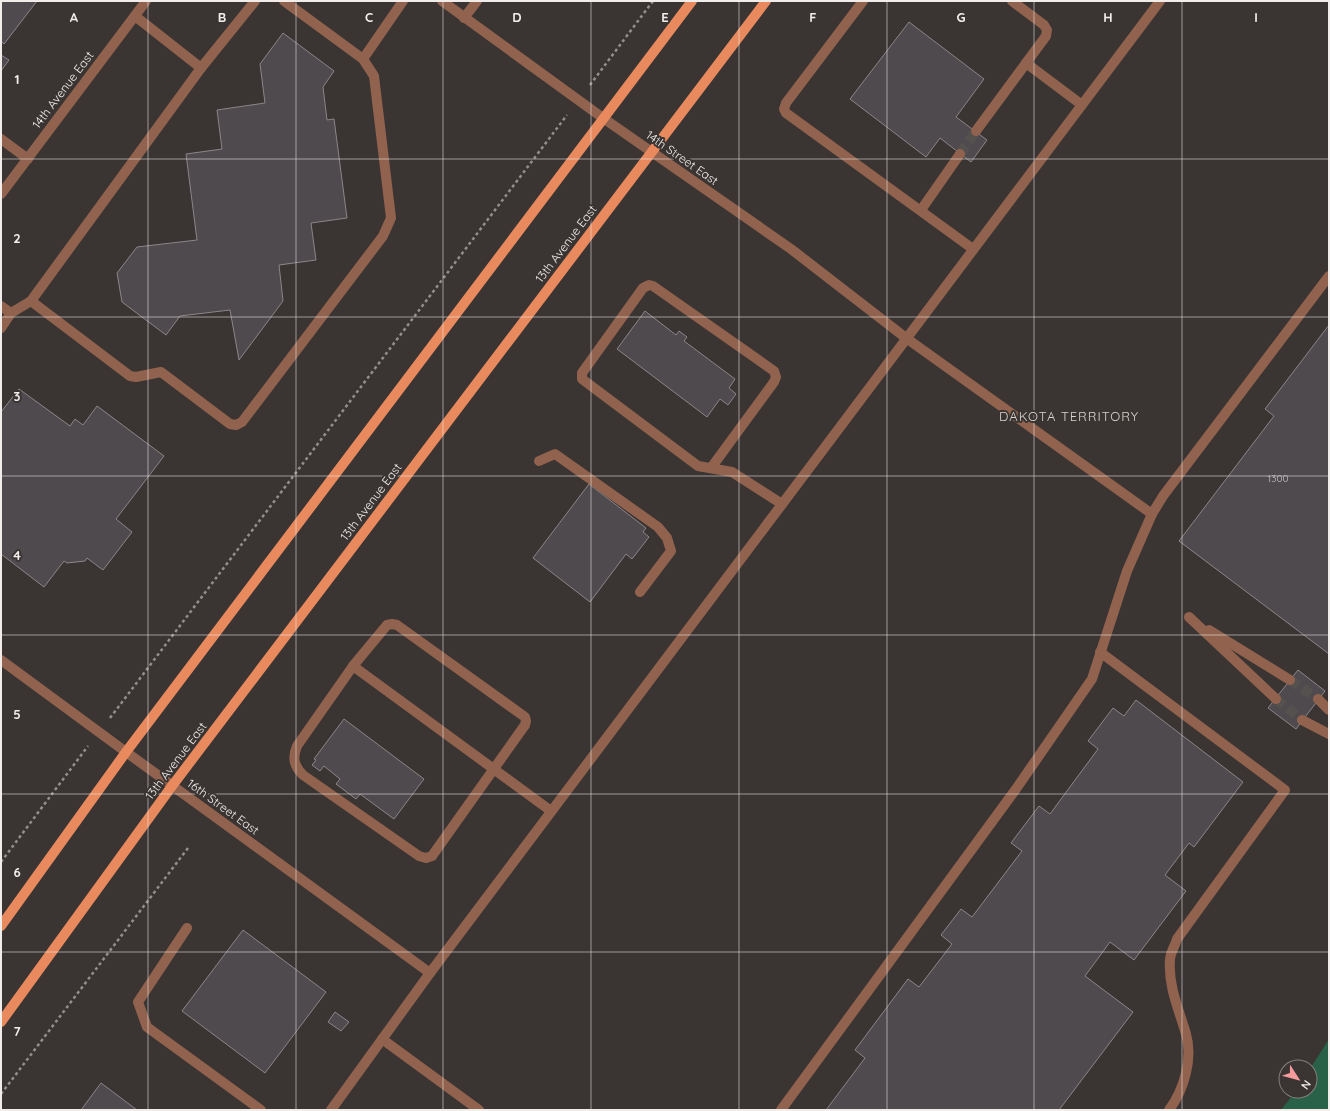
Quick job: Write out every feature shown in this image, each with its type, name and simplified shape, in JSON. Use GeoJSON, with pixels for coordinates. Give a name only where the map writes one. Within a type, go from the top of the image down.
{"type":"FeatureCollection","features":[{"type":"Feature","properties":{"kind":"main road"},"geometry":{"type":"LineString","coordinates":[[1,926],[126,752],[692,1]]}},
{"type":"Feature","properties":{"kind":"main road","name":"13th Avenue East"},"geometry":{"type":"LineString","coordinates":[[1,1022],[172,786],[766,1]]}},
{"type":"Feature","properties":{"kind":"street","name":"14th Avenue East"},"geometry":{"type":"LineString","coordinates":[[1,194],[146,1]]}},
{"type":"Feature","properties":{"kind":"street"},"geometry":{"type":"LineString","coordinates":[[1,328],[11,314],[31,301],[202,68],[255,1]]}},
{"type":"Feature","properties":{"kind":"street"},"geometry":{"type":"LineString","coordinates":[[31,301],[130,376],[136,377],[160,372],[230,424],[236,425],[242,422],[383,236],[391,218],[374,76],[363,59],[284,1]]}},
{"type":"Feature","properties":{"kind":"street"},"geometry":{"type":"LineString","coordinates":[[363,59],[403,1]]}},
{"type":"Feature","properties":{"kind":"street","name":"14th Street East"},"geometry":{"type":"LineString","coordinates":[[442,1],[603,118],[791,250],[906,338],[1152,514]]}},
{"type":"Feature","properties":{"kind":"street"},"geometry":{"type":"LineString","coordinates":[[464,18],[477,1]]}},
{"type":"Feature","properties":{"kind":"street"},"geometry":{"type":"LineString","coordinates":[[863,1],[786,103],[784,108],[786,113],[973,249]]}},
{"type":"Feature","properties":{"kind":"street"},"geometry":{"type":"LineString","coordinates":[[976,131],[1046,36],[1047,30],[1044,25],[1012,1]]}},
{"type":"Feature","properties":{"kind":"street"},"geometry":{"type":"LineString","coordinates":[[331,1110],[430,973],[551,811],[1160,1]]}},
{"type":"Feature","properties":{"kind":"street"},"geometry":{"type":"LineString","coordinates":[[136,16],[202,68]]}},
{"type":"Feature","properties":{"kind":"street"},"geometry":{"type":"LineString","coordinates":[[1026,63],[1082,105]]}},
{"type":"Feature","properties":{"kind":"street"},"geometry":{"type":"LineString","coordinates":[[1,139],[28,159]]}},
{"type":"Feature","properties":{"kind":"street"},"geometry":{"type":"LineString","coordinates":[[921,210],[960,154]]}},
{"type":"Feature","properties":{"kind":"street"},"geometry":{"type":"LineString","coordinates":[[781,1110],[1016,789],[1092,679],[1127,572],[1152,514],[1329,276]]}},
{"type":"Feature","properties":{"kind":"street"},"geometry":{"type":"LineString","coordinates":[[711,468],[774,382],[776,377],[774,371],[653,286],[649,285],[643,288],[582,373],[582,379],[698,466],[732,472],[782,504]]}},
{"type":"Feature","properties":{"kind":"street"},"geometry":{"type":"LineString","coordinates":[[1,306],[11,314]]}},
{"type":"Feature","properties":{"kind":"street"},"geometry":{"type":"LineString","coordinates":[[539,461],[556,454],[658,527],[667,538],[671,551],[640,592]]}},
{"type":"Feature","properties":{"kind":"street"},"geometry":{"type":"LineString","coordinates":[[1276,698],[1189,617],[1290,680]]}},
{"type":"Feature","properties":{"kind":"street"},"geometry":{"type":"LineString","coordinates":[[387,625],[396,625],[525,716],[525,725],[493,769],[432,856],[426,858],[419,856],[303,774],[297,769],[293,754],[296,746],[353,666],[387,625]]}},
{"type":"Feature","properties":{"kind":"street"},"geometry":{"type":"LineString","coordinates":[[1100,652],[1285,790],[1177,940],[1170,958],[1171,983],[1176,1008],[1186,1036],[1189,1055],[1184,1079],[1177,1099],[1169,1110]]}},
{"type":"Feature","properties":{"kind":"street","name":"16th Street East"},"geometry":{"type":"LineString","coordinates":[[1,660],[430,973]]}},
{"type":"Feature","properties":{"kind":"street"},"geometry":{"type":"LineString","coordinates":[[353,666],[551,811]]}},
{"type":"Feature","properties":{"kind":"street"},"geometry":{"type":"LineString","coordinates":[[1318,699],[1329,710]]}},
{"type":"Feature","properties":{"kind":"street"},"geometry":{"type":"LineString","coordinates":[[1302,720],[1329,734]]}},
{"type":"Feature","properties":{"kind":"street"},"geometry":{"type":"LineString","coordinates":[[187,928],[138,1002],[147,1027],[261,1110]]}},
{"type":"Feature","properties":{"kind":"street"},"geometry":{"type":"LineString","coordinates":[[382,1039],[479,1110]]}},
{"type":"Feature","properties":{"kind":"path"},"geometry":{"type":"LineString","coordinates":[[1,862],[653,1]]}},
{"type":"Feature","properties":{"kind":"path"},"geometry":{"type":"LineString","coordinates":[[1,1094],[188,848]]}},
{"type":"Feature","properties":{"kind":"green space"},"geometry":{"type":"Polygon","coordinates":[[[1329,1039],[1329,1110],[1281,1110],[1290,1099],[1318,1099],[1318,1059],[1316,1059],[1329,1039]]]}},
{"type":"Feature","properties":{"kind":"building"},"geometry":{"type":"Polygon","coordinates":[[[1,1],[37,1],[4,44],[1,41],[1,1]]]}},
{"type":"Feature","properties":{"kind":"building"},"geometry":{"type":"Polygon","coordinates":[[[909,22],[984,79],[956,117],[987,140],[971,162],[940,138],[926,157],[850,99],[909,22]]]}},
{"type":"Feature","properties":{"kind":"building"},"geometry":{"type":"Polygon","coordinates":[[[283,33],[334,71],[323,87],[327,120],[334,119],[347,218],[311,223],[316,260],[279,265],[283,301],[239,360],[230,310],[180,316],[166,335],[122,302],[117,273],[137,247],[197,240],[186,154],[222,149],[217,110],[265,103],[260,64],[283,33]]]}},
{"type":"Feature","properties":{"kind":"building"},"geometry":{"type":"Polygon","coordinates":[[[1,55],[9,60],[1,71],[1,55]]]}},
{"type":"Feature","properties":{"kind":"building"},"geometry":{"type":"Polygon","coordinates":[[[645,311],[676,335],[679,331],[687,337],[684,341],[735,379],[729,388],[736,394],[728,405],[720,399],[707,417],[617,349],[645,311]]]}},
{"type":"Feature","properties":{"kind":"building"},"geometry":{"type":"Polygon","coordinates":[[[1329,325],[1329,654],[1179,541],[1274,416],[1265,409],[1329,325]]]}},
{"type":"Feature","properties":{"kind":"building"},"geometry":{"type":"Polygon","coordinates":[[[19,389],[70,426],[75,419],[83,425],[97,406],[164,456],[116,519],[132,532],[103,570],[87,558],[85,561],[67,563],[64,561],[44,587],[1,554],[1,412],[19,389]]]}},
{"type":"Feature","properties":{"kind":"building"},"geometry":{"type":"Polygon","coordinates":[[[589,484],[646,528],[643,532],[649,537],[632,559],[626,554],[590,602],[533,558],[589,484]]]}},
{"type":"Feature","properties":{"kind":"building"},"geometry":{"type":"Polygon","coordinates":[[[1298,670],[1325,691],[1296,729],[1268,708],[1298,670]]]}},
{"type":"Feature","properties":{"kind":"building"},"geometry":{"type":"Polygon","coordinates":[[[1136,700],[1243,782],[1194,847],[1189,843],[1165,875],[1186,891],[1134,960],[1110,942],[1085,976],[1133,1012],[1059,1110],[826,1110],[865,1058],[855,1050],[908,979],[919,987],[952,944],[941,935],[961,909],[972,917],[1022,851],[1011,843],[1039,806],[1050,814],[1098,749],[1088,741],[1113,708],[1124,716],[1136,700]]]}},
{"type":"Feature","properties":{"kind":"building"},"geometry":{"type":"Polygon","coordinates":[[[344,719],[424,779],[394,819],[360,794],[356,799],[336,784],[340,779],[324,766],[320,771],[312,765],[316,760],[314,759],[344,719]]]}},
{"type":"Feature","properties":{"kind":"building"},"geometry":{"type":"Polygon","coordinates":[[[243,930],[326,992],[265,1073],[182,1011],[243,930]]]}},
{"type":"Feature","properties":{"kind":"building"},"geometry":{"type":"Polygon","coordinates":[[[335,1012],[349,1022],[341,1031],[328,1022],[335,1012]]]}},
{"type":"Feature","properties":{"kind":"building"},"geometry":{"type":"Polygon","coordinates":[[[101,1083],[137,1110],[81,1110],[101,1083]]]}},
{"type":"Feature","properties":{"kind":"tunnel"},"geometry":{"type":"LineString","coordinates":[[960,154],[976,131]]}},
{"type":"Feature","properties":{"kind":"tunnel"},"geometry":{"type":"LineString","coordinates":[[1290,680],[1318,699]]}},
{"type":"Feature","properties":{"kind":"tunnel"},"geometry":{"type":"LineString","coordinates":[[1276,699],[1302,720]]}},
{"type":"Feature","properties":{"kind":"district","name":"DAKOTA TERRITORY"},"geometry":{"type":"Point","coordinates":[1069,416]}}]}
